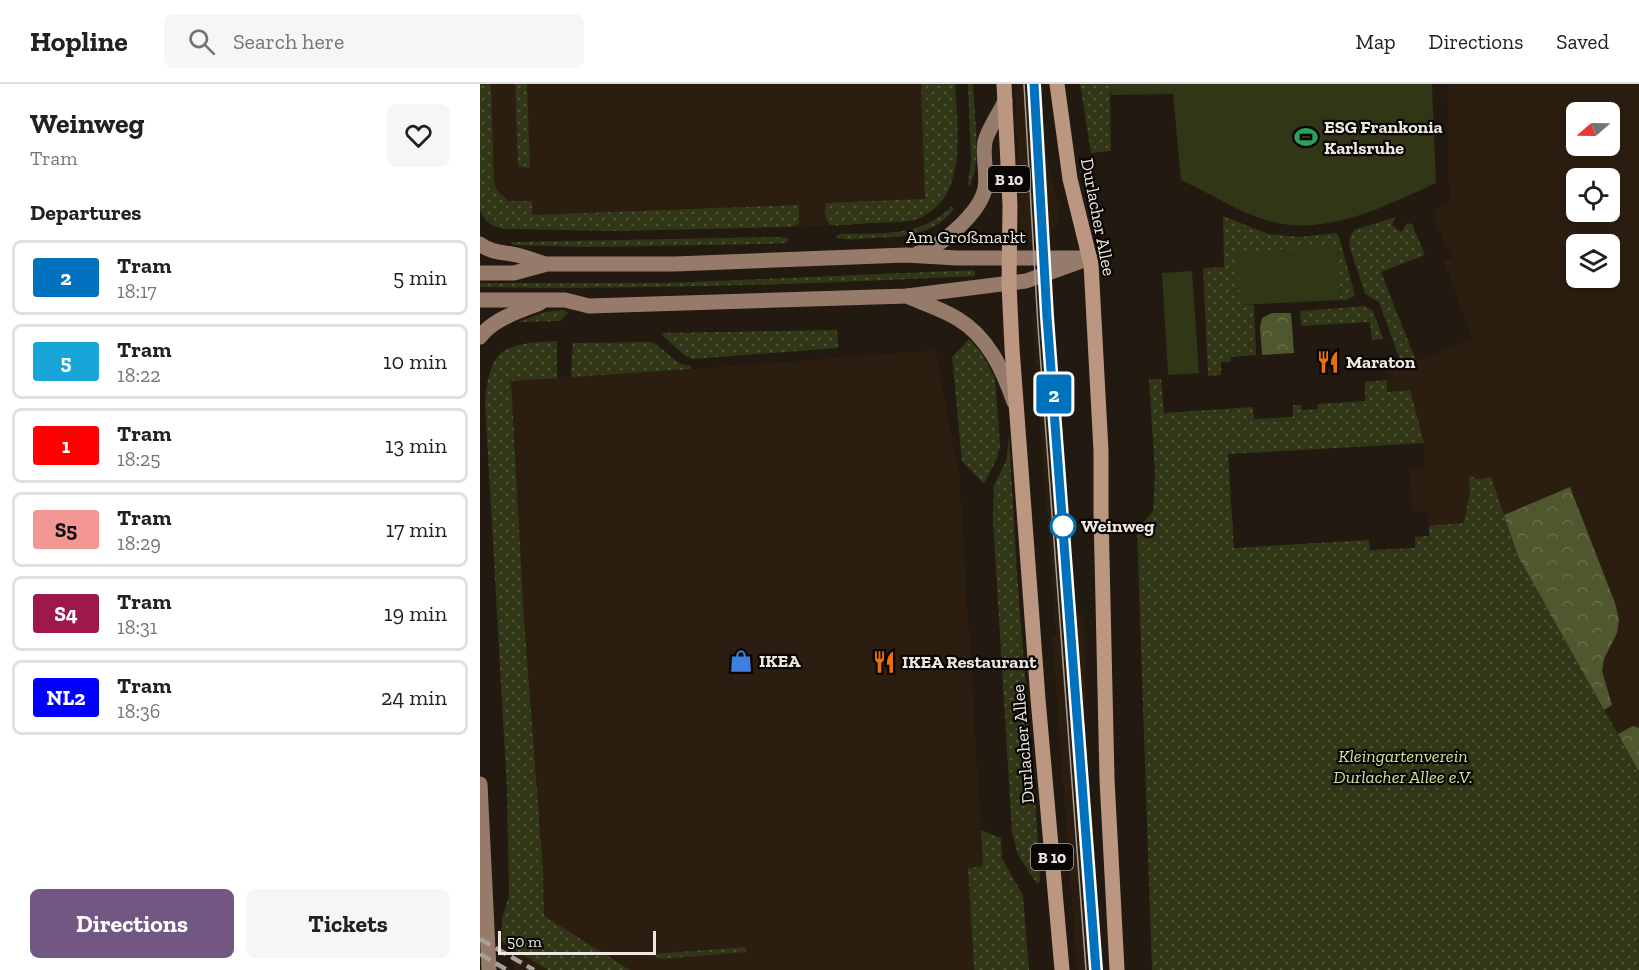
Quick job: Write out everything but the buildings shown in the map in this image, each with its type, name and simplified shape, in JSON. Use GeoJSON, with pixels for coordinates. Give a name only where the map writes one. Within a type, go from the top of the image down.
{"type":"FeatureCollection","features":[{"type":"Feature","properties":{"kind":"main road","name":"Durlacher Allee"},"geometry":{"type":"LineString","coordinates":[[1004,84],[1010,205],[1009,284],[1017,409],[1040,722],[1062,970]]}},
{"type":"Feature","properties":{"kind":"main road","name":"Durlacher Allee"},"geometry":{"type":"LineString","coordinates":[[1058,84],[1070,178],[1090,258],[1101,451],[1107,779],[1117,970]]}},
{"type":"Feature","properties":{"kind":"main road"},"geometry":{"type":"LineString","coordinates":[[906,255],[927,251],[944,242],[983,197],[986,179],[985,141],[1005,101]]}},
{"type":"Feature","properties":{"kind":"main road"},"geometry":{"type":"LineString","coordinates":[[480,244],[485,248],[547,264]]}},
{"type":"Feature","properties":{"kind":"main road","name":"Am Großmarkt"},"geometry":{"type":"LineString","coordinates":[[480,273],[514,273],[547,264],[675,264],[906,255],[957,258],[1090,258]]}},
{"type":"Feature","properties":{"kind":"main road"},"geometry":{"type":"LineString","coordinates":[[480,300],[566,300],[589,306],[907,296],[1009,284],[1036,278],[1090,258]]}},
{"type":"Feature","properties":{"kind":"main road"},"geometry":{"type":"LineString","coordinates":[[907,296],[959,319],[984,341],[1017,409]]}},
{"type":"Feature","properties":{"kind":"main road"},"geometry":{"type":"LineString","coordinates":[[480,337],[493,325],[507,317],[549,300]]}},
{"type":"Feature","properties":{"kind":"main road"},"geometry":{"type":"LineString","coordinates":[[480,784],[489,970]]}},
{"type":"Feature","properties":{"kind":"shaded area"},"geometry":{"type":"Polygon","coordinates":[[[480,84],[955,84],[957,161],[946,192],[938,204],[927,213],[911,220],[836,226],[615,231],[503,229],[486,221],[480,211],[480,84]]]}},
{"type":"Feature","properties":{"kind":"shaded area"},"geometry":{"type":"Polygon","coordinates":[[[1015,84],[1039,84],[1043,134],[1058,208],[1057,223],[1052,231],[1037,242],[1030,243],[1022,242],[1020,236],[1015,84]]]}},
{"type":"Feature","properties":{"kind":"shaded area"},"geometry":{"type":"Polygon","coordinates":[[[1447,84],[1639,84],[1639,772],[1618,734],[1415,537],[1429,536],[1428,511],[1412,512],[1410,470],[1425,469],[1424,443],[1410,390],[1387,392],[1386,367],[1402,366],[1472,339],[1444,261],[1453,257],[1450,249],[1447,249],[1432,211],[1449,204],[1447,84]]]}},
{"type":"Feature","properties":{"kind":"shaded area"},"geometry":{"type":"Polygon","coordinates":[[[1053,315],[1074,614],[1084,614],[1086,703],[1083,703],[1102,970],[1077,970],[1052,635],[1056,635],[1032,316],[1053,315]]]}},
{"type":"Feature","properties":{"kind":"shaded area","name":"IKEA"},"geometry":{"type":"Polygon","coordinates":[[[936,350],[959,468],[983,867],[968,868],[974,970],[630,970],[544,917],[543,870],[524,619],[511,380],[936,350]]]}},
{"type":"Feature","properties":{"kind":"shaded area"},"geometry":{"type":"Polygon","coordinates":[[[515,950],[548,970],[514,970],[515,950]]]}},
{"type":"Feature","properties":{"kind":"green space"},"geometry":{"type":"Polygon","coordinates":[[[480,84],[491,84],[494,183],[497,190],[508,201],[532,201],[532,215],[799,205],[799,223],[788,227],[615,231],[503,229],[495,226],[487,221],[480,211],[480,84]]]}},
{"type":"Feature","properties":{"kind":"green space"},"geometry":{"type":"Polygon","coordinates":[[[515,84],[527,84],[530,168],[518,167],[515,84]]]}},
{"type":"Feature","properties":{"kind":"green space"},"geometry":{"type":"Polygon","coordinates":[[[921,84],[955,84],[958,141],[956,162],[952,181],[944,198],[932,211],[914,220],[830,225],[826,219],[825,203],[925,199],[921,84]]]}},
{"type":"Feature","properties":{"kind":"green space"},"geometry":{"type":"Polygon","coordinates":[[[968,84],[973,84],[976,136],[976,163],[970,186],[968,184],[971,160],[968,84]]]}},
{"type":"Feature","properties":{"kind":"green space"},"geometry":{"type":"Polygon","coordinates":[[[1080,84],[1110,84],[1111,151],[1091,153],[1080,84]]]}},
{"type":"Feature","properties":{"kind":"green space","name":"ESG Frankonia Karlsruhe"},"geometry":{"type":"Polygon","coordinates":[[[1110,84],[1432,84],[1436,183],[1355,217],[1312,225],[1290,225],[1269,221],[1235,208],[1181,180],[1173,94],[1111,95],[1110,84]]]}},
{"type":"Feature","properties":{"kind":"green space"},"geometry":{"type":"Polygon","coordinates":[[[951,207],[954,209],[936,225],[915,234],[852,239],[836,237],[839,234],[899,232],[913,229],[939,217],[951,207]]]}},
{"type":"Feature","properties":{"kind":"green space"},"geometry":{"type":"Polygon","coordinates":[[[1223,216],[1268,234],[1300,237],[1336,233],[1355,295],[1347,300],[1340,300],[1337,246],[1240,305],[1254,305],[1256,355],[1231,357],[1231,362],[1221,362],[1221,375],[1208,376],[1203,268],[1224,267],[1223,216]]]}},
{"type":"Feature","properties":{"kind":"green space"},"geometry":{"type":"Polygon","coordinates":[[[1395,218],[1392,225],[1401,232],[1407,223],[1412,224],[1425,255],[1381,272],[1416,361],[1402,366],[1379,302],[1365,294],[1349,245],[1354,230],[1395,218]]]}},
{"type":"Feature","properties":{"kind":"green space"},"geometry":{"type":"Polygon","coordinates":[[[781,237],[789,240],[785,243],[766,244],[591,247],[513,245],[511,242],[781,237]]]}},
{"type":"Feature","properties":{"kind":"green space"},"geometry":{"type":"Polygon","coordinates":[[[1337,246],[1340,300],[1240,305],[1237,252],[1337,246]]]}},
{"type":"Feature","properties":{"kind":"green space"},"geometry":{"type":"Polygon","coordinates":[[[975,270],[975,276],[789,284],[604,288],[480,287],[480,283],[666,283],[975,270]]]}},
{"type":"Feature","properties":{"kind":"green space"},"geometry":{"type":"Polygon","coordinates":[[[1192,271],[1199,373],[1168,375],[1162,273],[1192,271]]]}},
{"type":"Feature","properties":{"kind":"green space"},"geometry":{"type":"Polygon","coordinates":[[[1365,306],[1373,311],[1383,339],[1372,340],[1370,322],[1301,326],[1300,311],[1365,306]]]}},
{"type":"Feature","properties":{"kind":"green space"},"geometry":{"type":"Polygon","coordinates":[[[564,310],[568,313],[560,321],[518,322],[545,312],[564,310]]]}},
{"type":"Feature","properties":{"kind":"green space"},"geometry":{"type":"Polygon","coordinates":[[[1272,313],[1291,313],[1294,353],[1262,355],[1260,327],[1262,318],[1272,313]]]}},
{"type":"Feature","properties":{"kind":"green space"},"geometry":{"type":"Polygon","coordinates":[[[837,330],[838,348],[693,359],[685,356],[662,335],[662,333],[837,330]]]}},
{"type":"Feature","properties":{"kind":"green space"},"geometry":{"type":"Polygon","coordinates":[[[969,339],[981,352],[995,378],[1000,445],[997,458],[984,484],[962,461],[952,357],[969,339]]]}},
{"type":"Feature","properties":{"kind":"green space"},"geometry":{"type":"Polygon","coordinates":[[[557,341],[557,378],[511,381],[524,619],[543,870],[544,916],[630,970],[548,970],[502,942],[502,918],[509,896],[507,790],[485,402],[491,369],[503,352],[524,344],[557,341]]]}},
{"type":"Feature","properties":{"kind":"green space"},"geometry":{"type":"Polygon","coordinates":[[[651,342],[679,363],[691,366],[691,369],[571,377],[573,343],[651,342]]]}},
{"type":"Feature","properties":{"kind":"green space","name":"Kleingartenverein Durlacher Allee e.V."},"geometry":{"type":"Polygon","coordinates":[[[1149,379],[1161,379],[1164,413],[1253,407],[1254,419],[1293,417],[1293,405],[1301,405],[1302,410],[1318,409],[1318,404],[1365,401],[1365,382],[1387,380],[1387,392],[1410,390],[1424,443],[1228,454],[1234,548],[1369,540],[1370,550],[1415,548],[1415,537],[1429,536],[1429,526],[1464,523],[1470,492],[1469,475],[1477,479],[1491,477],[1518,556],[1639,772],[1639,970],[1152,970],[1137,529],[1153,511],[1155,473],[1149,379]]]}},
{"type":"Feature","properties":{"kind":"green space"},"geometry":{"type":"Polygon","coordinates":[[[1009,436],[1017,574],[1038,840],[1040,882],[1037,884],[1018,855],[1012,832],[993,520],[994,485],[1006,461],[1009,436]]]}},
{"type":"Feature","properties":{"kind":"green space"},"geometry":{"type":"Polygon","coordinates":[[[1570,487],[1615,603],[1619,620],[1617,633],[1604,659],[1602,671],[1612,705],[1604,710],[1518,556],[1504,515],[1570,487]]]}},
{"type":"Feature","properties":{"kind":"green space"},"geometry":{"type":"Polygon","coordinates":[[[1633,726],[1639,728],[1639,772],[1618,734],[1633,726]]]}},
{"type":"Feature","properties":{"kind":"green space"},"geometry":{"type":"Polygon","coordinates":[[[981,830],[1001,838],[1002,858],[1023,896],[1029,970],[974,970],[968,868],[983,866],[981,830]]]}},
{"type":"Feature","properties":{"kind":"green space"},"geometry":{"type":"Polygon","coordinates":[[[746,947],[746,952],[660,959],[652,954],[746,947]]]}},
{"type":"Feature","properties":{"kind":"tram line"},"geometry":{"type":"LineString","coordinates":[[1024,84],[1038,326],[1086,970]]}},
{"type":"Feature","properties":{"kind":"tram line"},"geometry":{"type":"LineString","coordinates":[[1034,84],[1047,317],[1096,970]]}},
{"type":"Feature","properties":{"kind":"tram line","name":"2"},"geometry":{"type":"LineString","coordinates":[[1034,84],[1047,317],[1096,970]]}},
{"type":"Feature","properties":{"kind":"railway"},"geometry":{"type":"LineString","coordinates":[[480,939],[534,970]]}},
{"type":"Feature","properties":{"kind":"railway"},"geometry":{"type":"LineString","coordinates":[[480,954],[507,970]]}},
{"type":"Feature","properties":{"kind":"place","name":"ESG Frankonia Karlsruhe"},"geometry":{"type":"Point","coordinates":[1306,137]}},
{"type":"Feature","properties":{"kind":"place","name":"Maraton"},"geometry":{"type":"Point","coordinates":[1328,362]}},
{"type":"Feature","properties":{"kind":"place","name":"Weinweg"},"geometry":{"type":"Point","coordinates":[1063,526]}},
{"type":"Feature","properties":{"kind":"place","name":"IKEA"},"geometry":{"type":"Point","coordinates":[741,661]}},
{"type":"Feature","properties":{"kind":"place","name":"IKEA Restaurant"},"geometry":{"type":"Point","coordinates":[884,662]}}]}
